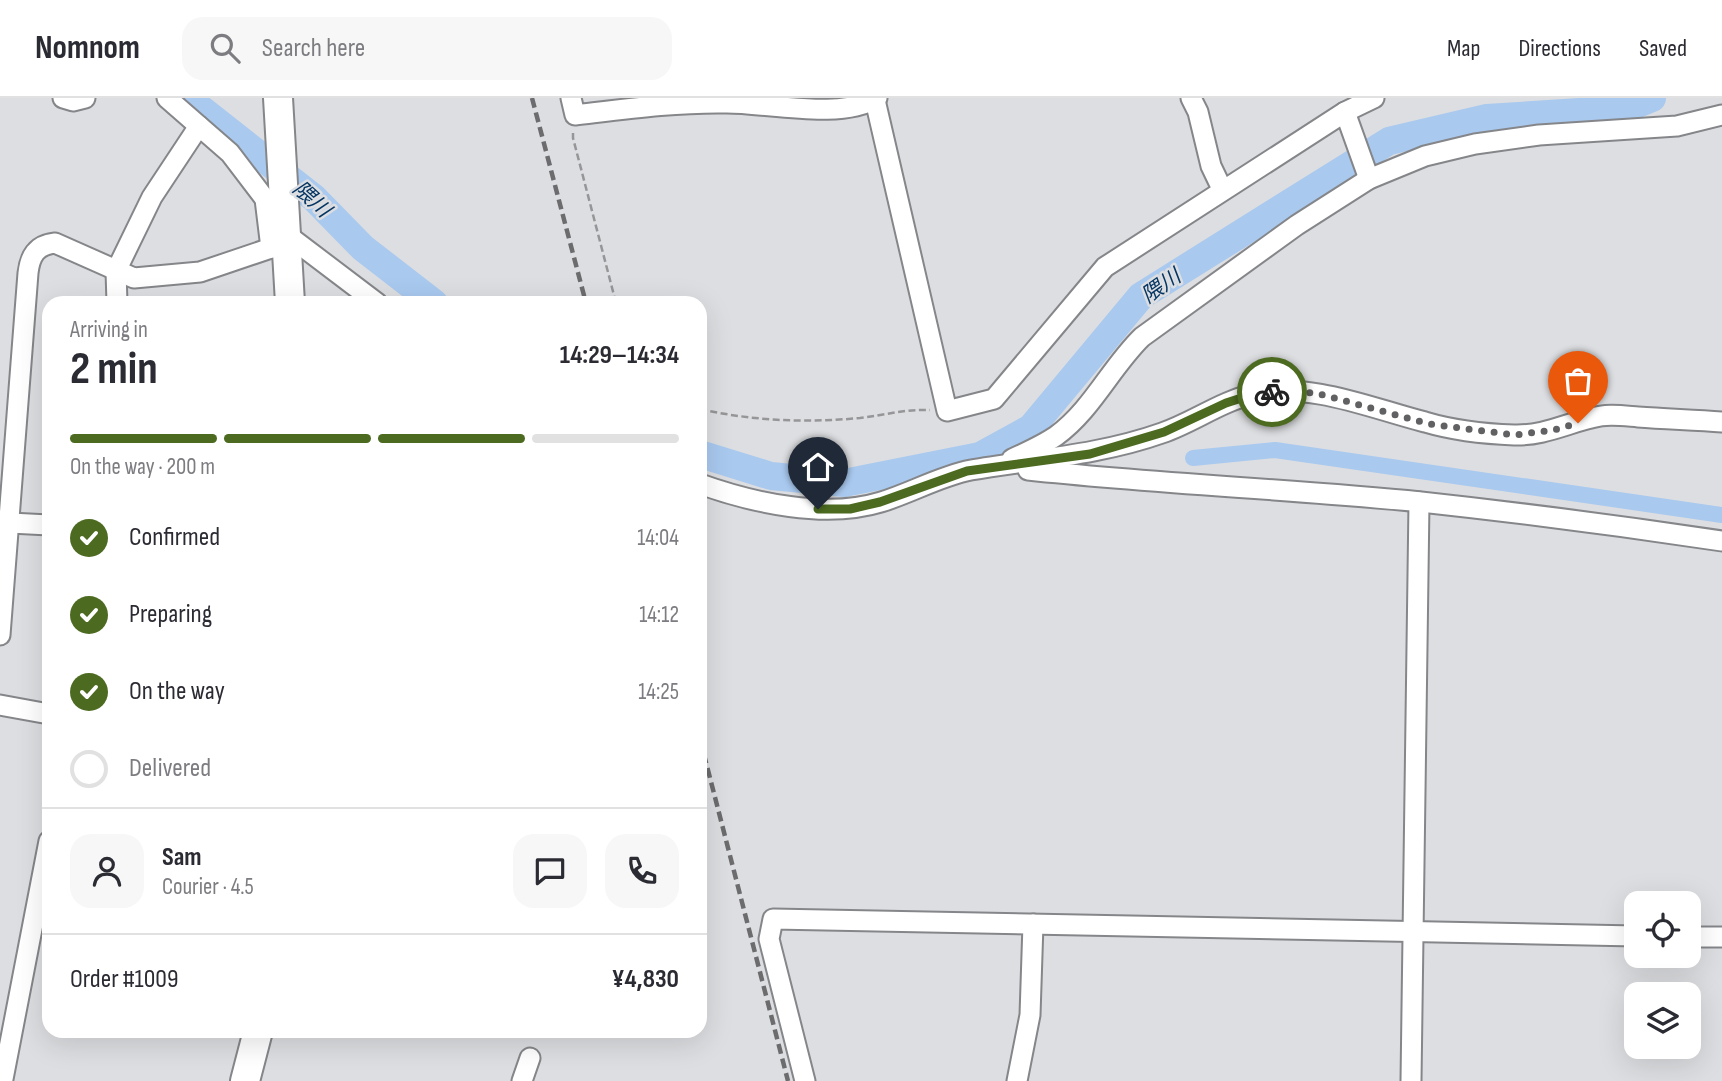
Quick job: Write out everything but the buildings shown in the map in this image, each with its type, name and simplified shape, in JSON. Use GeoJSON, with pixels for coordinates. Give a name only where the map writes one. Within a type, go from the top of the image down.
{"type":"FeatureCollection","features":[{"type":"Feature","properties":{"kind":"highway"},"geometry":{"type":"LineString","coordinates":[[278,98],[282,239],[289,296]]}},
{"type":"Feature","properties":{"kind":"highway"},"geometry":{"type":"LineString","coordinates":[[245,1081],[256,1038]]}},
{"type":"Feature","properties":{"kind":"street"},"geometry":{"type":"LineString","coordinates":[[63,98],[73,101],[85,98]]}},
{"type":"Feature","properties":{"kind":"street"},"geometry":{"type":"LineString","coordinates":[[167,98],[230,153],[265,199],[282,239],[367,296]]}},
{"type":"Feature","properties":{"kind":"street"},"geometry":{"type":"LineString","coordinates":[[1191,98],[1198,112],[1211,166],[1222,189]]}},
{"type":"Feature","properties":{"kind":"street"},"geometry":{"type":"LineString","coordinates":[[573,106],[729,103],[812,109],[842,108],[876,99],[947,411],[994,399],[1105,267],[1345,111],[1374,98]]}},
{"type":"Feature","properties":{"kind":"street"},"geometry":{"type":"LineString","coordinates":[[1345,111],[1367,173]]}},
{"type":"Feature","properties":{"kind":"street"},"geometry":{"type":"LineString","coordinates":[[999,467],[1055,437],[1072,422],[1126,353],[1142,337],[1367,173],[1475,144],[1539,135],[1677,127],[1722,114]]}},
{"type":"Feature","properties":{"kind":"street"},"geometry":{"type":"LineString","coordinates":[[117,296],[116,271],[152,197],[199,125]]}},
{"type":"Feature","properties":{"kind":"street"},"geometry":{"type":"LineString","coordinates":[[0,635],[10,523],[7,447],[30,260],[35,251],[45,244],[55,243],[134,278],[200,272],[282,239]]}},
{"type":"Feature","properties":{"kind":"street"},"geometry":{"type":"LineString","coordinates":[[707,487],[730,495],[765,501],[818,509],[850,509],[880,502],[967,471],[1090,454],[1164,432],[1235,400],[1254,394],[1282,391],[1316,393],[1429,424],[1515,435],[1554,430],[1602,415],[1722,422]]}},
{"type":"Feature","properties":{"kind":"street"},"geometry":{"type":"LineString","coordinates":[[999,467],[1111,479],[1419,502],[1607,524],[1722,541]]}},
{"type":"Feature","properties":{"kind":"street"},"geometry":{"type":"LineString","coordinates":[[1411,1081],[1419,502]]}},
{"type":"Feature","properties":{"kind":"street"},"geometry":{"type":"LineString","coordinates":[[10,523],[42,525]]}},
{"type":"Feature","properties":{"kind":"street"},"geometry":{"type":"LineString","coordinates":[[0,705],[42,713]]}},
{"type":"Feature","properties":{"kind":"street"},"geometry":{"type":"LineString","coordinates":[[6,1080],[42,880]]}},
{"type":"Feature","properties":{"kind":"street"},"geometry":{"type":"LineString","coordinates":[[805,1081],[769,939],[773,919],[1624,936]]}},
{"type":"Feature","properties":{"kind":"street"},"geometry":{"type":"LineString","coordinates":[[1017,1081],[1030,1016],[1032,924]]}},
{"type":"Feature","properties":{"kind":"street"},"geometry":{"type":"LineString","coordinates":[[1701,937],[1722,937]]}},
{"type":"Feature","properties":{"kind":"street"},"geometry":{"type":"LineString","coordinates":[[522,1081],[530,1058]]}},
{"type":"Feature","properties":{"kind":"path"},"geometry":{"type":"LineString","coordinates":[[573,106],[573,138],[614,296]]}},
{"type":"Feature","properties":{"kind":"path"},"geometry":{"type":"LineString","coordinates":[[707,410],[770,421],[862,418],[908,409],[947,411]]}},
{"type":"Feature","properties":{"kind":"waterway","name":"隈川"},"geometry":{"type":"LineString","coordinates":[[187,98],[314,198],[363,248],[425,296]]}},
{"type":"Feature","properties":{"kind":"waterway","name":"隈川"},"geometry":{"type":"LineString","coordinates":[[707,456],[771,476],[844,483],[980,456],[1031,428],[1141,296],[1389,141],[1487,118],[1625,109],[1652,98]]}},
{"type":"Feature","properties":{"kind":"waterway"},"geometry":{"type":"LineString","coordinates":[[1193,458],[1275,450],[1722,515]]}},
{"type":"Feature","properties":{"kind":"railway"},"geometry":{"type":"LineString","coordinates":[[532,98],[584,296]]}},
{"type":"Feature","properties":{"kind":"railway"},"geometry":{"type":"LineString","coordinates":[[707,766],[788,1081]]}},
{"type":"Feature","properties":{"kind":"way so far"},"geometry":{"type":"LineString","coordinates":[[1272,392],[1316,393],[1429,424],[1515,435],[1554,430],[1578,423]]}},
{"type":"Feature","properties":{"kind":"route"},"geometry":{"type":"LineString","coordinates":[[818,509],[850,509],[880,502],[967,471],[1090,454],[1164,432],[1226,403],[1254,394],[1272,392]]}}]}
